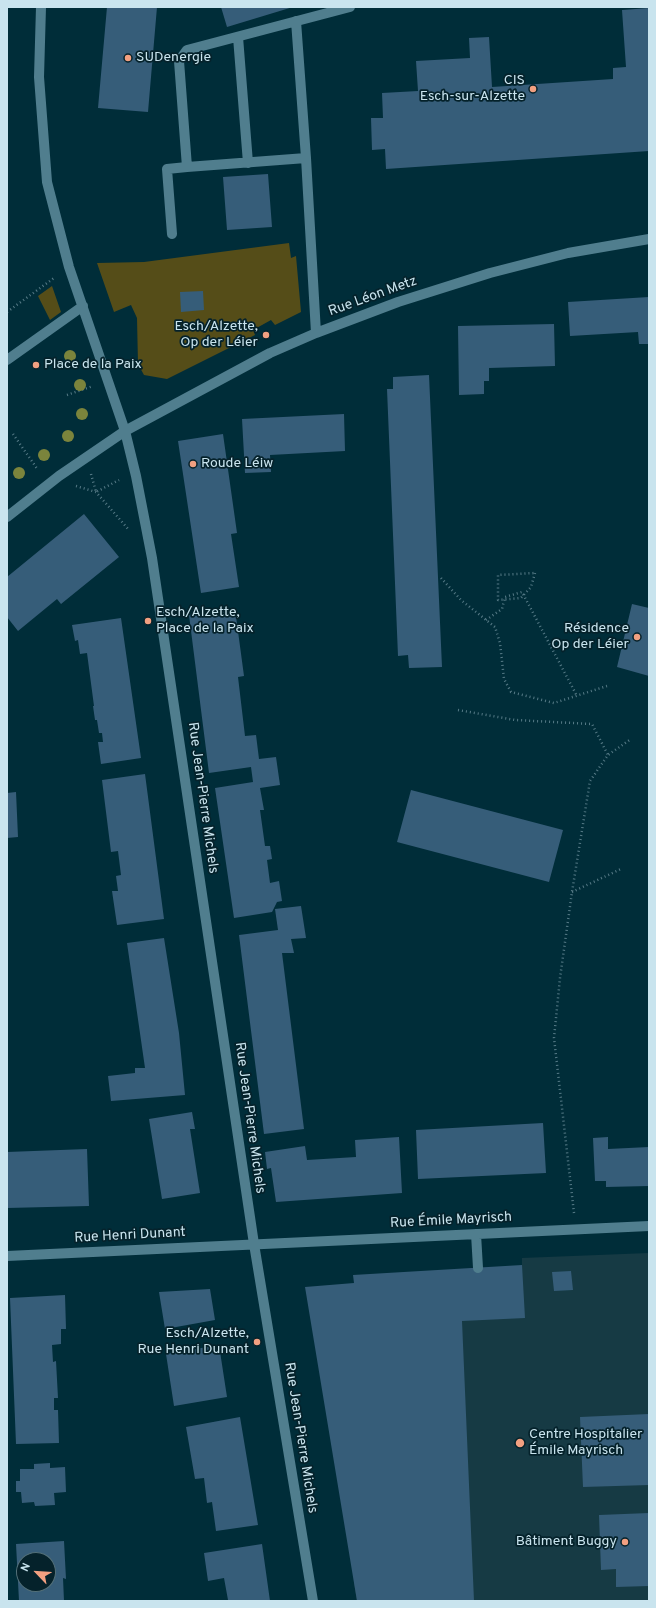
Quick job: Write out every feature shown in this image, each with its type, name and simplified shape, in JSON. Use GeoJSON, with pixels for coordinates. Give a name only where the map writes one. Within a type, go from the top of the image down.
{"type":"FeatureCollection","features":[{"type":"Feature","properties":{"kind":"street","name":"Rue Jean-Pierre Michels"},"geometry":{"type":"LineString","coordinates":[[41,7],[39,77],[47,182],[69,267],[125,430],[136,476],[152,558],[254,1244],[313,1601]]}},
{"type":"Feature","properties":{"kind":"street"},"geometry":{"type":"LineString","coordinates":[[187,167],[179,61],[187,50],[350,7]]}},
{"type":"Feature","properties":{"kind":"street"},"geometry":{"type":"LineString","coordinates":[[296,21],[306,158],[316,333]]}},
{"type":"Feature","properties":{"kind":"street"},"geometry":{"type":"LineString","coordinates":[[238,37],[248,162]]}},
{"type":"Feature","properties":{"kind":"street"},"geometry":{"type":"LineString","coordinates":[[172,234],[167,169],[306,158]]}},
{"type":"Feature","properties":{"kind":"street","name":"Rue Léon Metz"},"geometry":{"type":"LineString","coordinates":[[125,430],[270,353],[316,333],[398,302],[490,273],[568,253],[649,239]]}},
{"type":"Feature","properties":{"kind":"street"},"geometry":{"type":"LineString","coordinates":[[7,360],[83,306]]}},
{"type":"Feature","properties":{"kind":"street"},"geometry":{"type":"LineString","coordinates":[[7,517],[48,484],[125,430]]}},
{"type":"Feature","properties":{"kind":"street","name":"Rue Émile Mayrisch"},"geometry":{"type":"LineString","coordinates":[[254,1244],[649,1226]]}},
{"type":"Feature","properties":{"kind":"street"},"geometry":{"type":"LineString","coordinates":[[476,1234],[478,1268]]}},
{"type":"Feature","properties":{"kind":"street","name":"Rue Henri Dunant"},"geometry":{"type":"LineString","coordinates":[[7,1256],[254,1244]]}},
{"type":"Feature","properties":{"kind":"path"},"geometry":{"type":"LineString","coordinates":[[7,312],[69,267]]}},
{"type":"Feature","properties":{"kind":"path"},"geometry":{"type":"LineString","coordinates":[[66,395],[109,380]]}},
{"type":"Feature","properties":{"kind":"path"},"geometry":{"type":"LineString","coordinates":[[13,434],[48,484],[77,486],[96,492],[133,534]]}},
{"type":"Feature","properties":{"kind":"path"},"geometry":{"type":"LineString","coordinates":[[96,492],[114,482],[136,476]]}},
{"type":"Feature","properties":{"kind":"path"},"geometry":{"type":"LineString","coordinates":[[535,573],[531,587],[523,596],[516,600],[505,600],[498,600],[498,575],[535,573]]}},
{"type":"Feature","properties":{"kind":"path"},"geometry":{"type":"LineString","coordinates":[[441,578],[461,600],[495,628],[500,643],[504,679],[510,692],[554,703],[607,686]]}},
{"type":"Feature","properties":{"kind":"path"},"geometry":{"type":"LineString","coordinates":[[486,620],[502,609],[505,597],[522,592],[577,696]]}},
{"type":"Feature","properties":{"kind":"path"},"geometry":{"type":"LineString","coordinates":[[458,710],[515,720],[592,724],[608,755]]}},
{"type":"Feature","properties":{"kind":"path"},"geometry":{"type":"LineString","coordinates":[[576,1229],[554,1038],[572,892],[590,782],[608,755],[631,739]]}},
{"type":"Feature","properties":{"kind":"path"},"geometry":{"type":"LineString","coordinates":[[572,892],[621,869]]}},
{"type":"Feature","properties":{"kind":"shaded area"},"geometry":{"type":"Polygon","coordinates":[[[289,243],[291,258],[296,256],[301,312],[275,325],[271,320],[253,330],[255,335],[167,379],[144,375],[138,364],[137,318],[131,305],[114,312],[97,263],[144,262],[289,243]]]}},
{"type":"Feature","properties":{"kind":"shaded area"},"geometry":{"type":"Polygon","coordinates":[[[52,286],[61,312],[50,320],[38,296],[52,286]]]}},
{"type":"Feature","properties":{"kind":"shaded area","name":"Centre Hospitalier Émile Mayrisch"},"geometry":{"type":"Polygon","coordinates":[[[649,1253],[649,1601],[357,1601],[354,1583],[366,1582],[384,1305],[522,1265],[522,1258],[649,1253]]]}},
{"type":"Feature","properties":{"kind":"building","name":"SUDenergie"},"geometry":{"type":"Polygon","coordinates":[[[107,7],[157,7],[148,112],[98,108],[107,7]]]}},
{"type":"Feature","properties":{"kind":"building","name":"SUDenergie"},"geometry":{"type":"Polygon","coordinates":[[[221,7],[293,7],[227,27],[221,7]]]}},
{"type":"Feature","properties":{"kind":"building","name":"CIS Esch-sur-Alzette"},"geometry":{"type":"Polygon","coordinates":[[[649,8],[649,151],[386,169],[385,149],[372,150],[371,118],[383,118],[382,93],[418,91],[416,61],[470,58],[469,38],[489,37],[492,87],[613,79],[613,68],[626,67],[622,10],[649,8]]]}},
{"type":"Feature","properties":{"kind":"building"},"geometry":{"type":"Polygon","coordinates":[[[268,174],[272,227],[227,230],[223,177],[268,174]]]}},
{"type":"Feature","properties":{"kind":"building"},"geometry":{"type":"Polygon","coordinates":[[[203,291],[204,310],[181,312],[180,292],[203,291]]]}},
{"type":"Feature","properties":{"kind":"building"},"geometry":{"type":"Polygon","coordinates":[[[649,297],[649,344],[639,344],[638,332],[570,336],[568,302],[649,297]]]}},
{"type":"Feature","properties":{"kind":"building"},"geometry":{"type":"Polygon","coordinates":[[[554,324],[555,366],[489,368],[489,381],[484,381],[484,394],[459,395],[458,326],[554,324]]]}},
{"type":"Feature","properties":{"kind":"building"},"geometry":{"type":"Polygon","coordinates":[[[429,375],[442,667],[409,668],[408,655],[398,656],[387,389],[393,389],[393,377],[429,375]]]}},
{"type":"Feature","properties":{"kind":"building"},"geometry":{"type":"Polygon","coordinates":[[[344,414],[345,451],[270,455],[271,472],[245,473],[242,419],[344,414]]]}},
{"type":"Feature","properties":{"kind":"building"},"geometry":{"type":"Polygon","coordinates":[[[223,434],[237,533],[231,534],[239,587],[201,593],[178,441],[223,434]]]}},
{"type":"Feature","properties":{"kind":"building"},"geometry":{"type":"Polygon","coordinates":[[[84,514],[119,557],[61,604],[57,599],[18,631],[7,617],[7,577],[84,514]]]}},
{"type":"Feature","properties":{"kind":"building","name":"Résidence Op der Léier"},"geometry":{"type":"Polygon","coordinates":[[[632,604],[649,608],[649,676],[617,667],[632,604]]]}},
{"type":"Feature","properties":{"kind":"building"},"geometry":{"type":"Polygon","coordinates":[[[235,609],[244,676],[238,677],[245,736],[256,735],[259,759],[276,757],[280,785],[260,788],[264,810],[260,810],[265,846],[270,846],[272,859],[267,860],[270,883],[279,881],[282,901],[277,902],[272,912],[234,918],[215,788],[253,782],[251,767],[209,773],[189,615],[235,609]]]}},
{"type":"Feature","properties":{"kind":"building"},"geometry":{"type":"Polygon","coordinates":[[[121,618],[141,758],[101,764],[98,742],[103,742],[102,733],[99,733],[97,720],[95,720],[87,653],[80,654],[78,640],[75,641],[72,625],[121,618]]]}},
{"type":"Feature","properties":{"kind":"building"},"geometry":{"type":"Polygon","coordinates":[[[145,774],[164,919],[117,925],[112,891],[118,891],[116,876],[121,875],[118,851],[111,852],[102,780],[145,774]]]}},
{"type":"Feature","properties":{"kind":"building"},"geometry":{"type":"Polygon","coordinates":[[[411,790],[563,830],[549,882],[397,842],[411,790]]]}},
{"type":"Feature","properties":{"kind":"building"},"geometry":{"type":"Polygon","coordinates":[[[16,792],[18,837],[7,838],[7,793],[16,792]]]}},
{"type":"Feature","properties":{"kind":"building"},"geometry":{"type":"Polygon","coordinates":[[[301,906],[306,938],[291,939],[294,953],[282,953],[304,1129],[264,1134],[239,935],[278,930],[275,909],[301,906]]]}},
{"type":"Feature","properties":{"kind":"building"},"geometry":{"type":"Polygon","coordinates":[[[164,938],[179,1033],[185,1095],[111,1101],[108,1076],[135,1073],[135,1068],[145,1068],[127,943],[164,938]]]}},
{"type":"Feature","properties":{"kind":"building"},"geometry":{"type":"Polygon","coordinates":[[[192,1112],[195,1129],[190,1129],[200,1193],[162,1199],[149,1119],[192,1112]]]}},
{"type":"Feature","properties":{"kind":"building"},"geometry":{"type":"Polygon","coordinates":[[[543,1123],[546,1173],[418,1179],[416,1130],[543,1123]]]}},
{"type":"Feature","properties":{"kind":"building"},"geometry":{"type":"Polygon","coordinates":[[[399,1137],[402,1193],[276,1202],[271,1168],[267,1169],[265,1152],[305,1146],[307,1160],[356,1157],[355,1140],[399,1137]]]}},
{"type":"Feature","properties":{"kind":"building"},"geometry":{"type":"Polygon","coordinates":[[[608,1137],[608,1149],[649,1147],[649,1186],[606,1187],[606,1181],[595,1181],[593,1138],[608,1137]]]}},
{"type":"Feature","properties":{"kind":"building"},"geometry":{"type":"Polygon","coordinates":[[[87,1149],[89,1206],[7,1208],[7,1152],[87,1149]]]}},
{"type":"Feature","properties":{"kind":"building"},"geometry":{"type":"Polygon","coordinates":[[[522,1265],[525,1318],[462,1321],[474,1601],[357,1601],[305,1287],[354,1283],[353,1275],[522,1265]]]}},
{"type":"Feature","properties":{"kind":"building"},"geometry":{"type":"Polygon","coordinates":[[[571,1271],[573,1290],[554,1291],[552,1272],[571,1271]]]}},
{"type":"Feature","properties":{"kind":"building"},"geometry":{"type":"Polygon","coordinates":[[[210,1289],[215,1320],[165,1329],[159,1292],[210,1289]]]}},
{"type":"Feature","properties":{"kind":"building"},"geometry":{"type":"Polygon","coordinates":[[[65,1295],[66,1329],[61,1329],[61,1344],[52,1345],[53,1362],[56,1361],[58,1398],[54,1398],[54,1410],[58,1410],[59,1443],[16,1444],[10,1298],[65,1295]]]}},
{"type":"Feature","properties":{"kind":"building"},"geometry":{"type":"Polygon","coordinates":[[[219,1345],[227,1397],[174,1406],[166,1354],[219,1345]]]}},
{"type":"Feature","properties":{"kind":"building"},"geometry":{"type":"Polygon","coordinates":[[[649,1414],[649,1485],[583,1487],[580,1417],[649,1414]]]}},
{"type":"Feature","properties":{"kind":"building"},"geometry":{"type":"Polygon","coordinates":[[[240,1417],[258,1525],[216,1531],[212,1502],[207,1503],[204,1478],[195,1479],[186,1427],[240,1417]]]}},
{"type":"Feature","properties":{"kind":"building"},"geometry":{"type":"Polygon","coordinates":[[[50,1463],[50,1468],[65,1467],[66,1492],[54,1493],[55,1505],[35,1506],[34,1502],[22,1503],[21,1492],[16,1492],[16,1481],[20,1481],[20,1469],[34,1469],[34,1464],[50,1463]]]}},
{"type":"Feature","properties":{"kind":"building","name":"Bâtiment Buggy"},"geometry":{"type":"Polygon","coordinates":[[[649,1513],[649,1586],[616,1587],[616,1569],[601,1570],[599,1515],[649,1513]]]}},
{"type":"Feature","properties":{"kind":"building"},"geometry":{"type":"Polygon","coordinates":[[[64,1541],[66,1579],[63,1578],[64,1601],[19,1601],[19,1592],[56,1592],[56,1552],[16,1552],[16,1544],[64,1541]]]}},
{"type":"Feature","properties":{"kind":"building"},"geometry":{"type":"Polygon","coordinates":[[[262,1544],[270,1601],[228,1600],[224,1578],[208,1581],[204,1553],[262,1544]]]}},
{"type":"Feature","properties":{"kind":"place","name":"SUDenergie"},"geometry":{"type":"Point","coordinates":[128,58]}},
{"type":"Feature","properties":{"kind":"place","name":"CIS Esch-sur-Alzette"},"geometry":{"type":"Point","coordinates":[533,89]}},
{"type":"Feature","properties":{"kind":"place","name":"Esch/Alzette, Op der Léier"},"geometry":{"type":"Point","coordinates":[266,335]}},
{"type":"Feature","properties":{"kind":"place","name":"Place de la Paix"},"geometry":{"type":"Point","coordinates":[36,365]}},
{"type":"Feature","properties":{"kind":"place","name":"Roude Léiw"},"geometry":{"type":"Point","coordinates":[193,464]}},
{"type":"Feature","properties":{"kind":"place","name":"Esch/Alzette, Place de la Paix"},"geometry":{"type":"Point","coordinates":[148,621]}},
{"type":"Feature","properties":{"kind":"place","name":"Résidence Op der Léier"},"geometry":{"type":"Point","coordinates":[637,637]}},
{"type":"Feature","properties":{"kind":"place","name":"Esch/Alzette, Rue Henri Dunant"},"geometry":{"type":"Point","coordinates":[257,1342]}},
{"type":"Feature","properties":{"kind":"place","name":"Centre Hospitalier Émile Mayrisch"},"geometry":{"type":"Point","coordinates":[520,1443]}},
{"type":"Feature","properties":{"kind":"place","name":"Bâtiment Buggy"},"geometry":{"type":"Point","coordinates":[625,1542]}}]}
